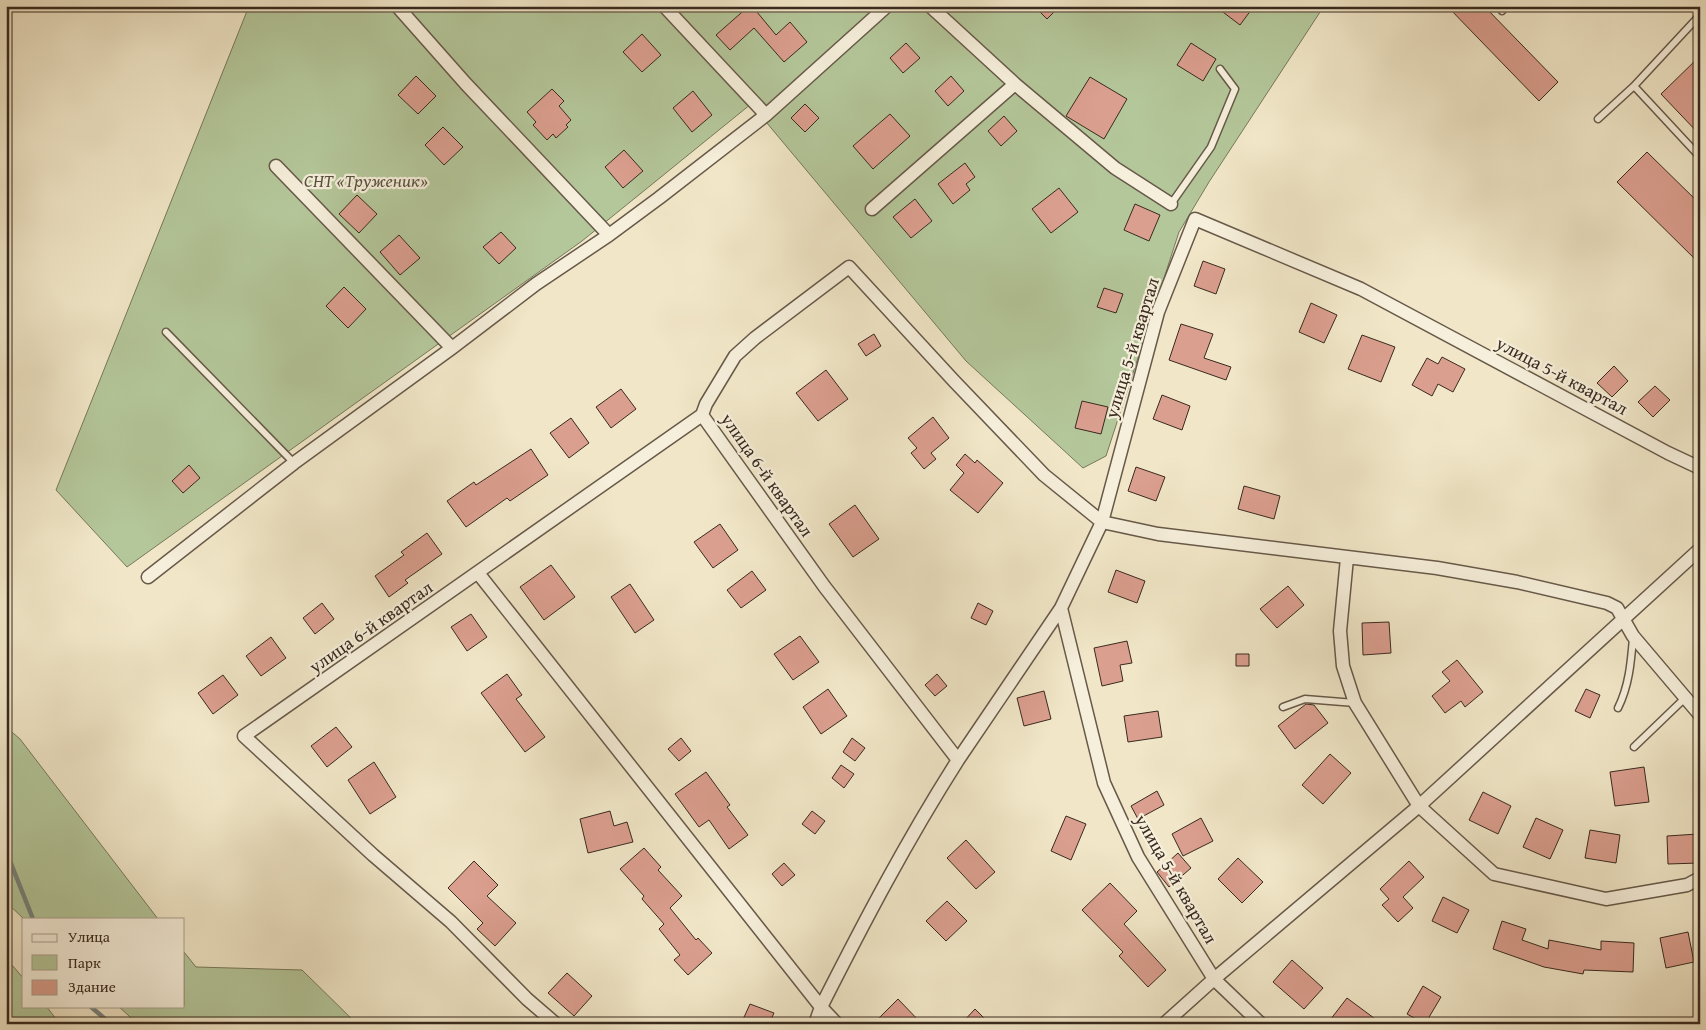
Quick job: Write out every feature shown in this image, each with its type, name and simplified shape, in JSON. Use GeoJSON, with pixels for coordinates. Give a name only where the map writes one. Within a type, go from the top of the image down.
{"type":"FeatureCollection","features":[{"type":"Feature","properties":{"kind":"street"},"geometry":{"type":"LineString","coordinates":[[397,6],[466,84],[609,235]]}},
{"type":"Feature","properties":{"kind":"street"},"geometry":{"type":"LineString","coordinates":[[664,6],[766,115]]}},
{"type":"Feature","properties":{"kind":"street"},"geometry":{"type":"LineString","coordinates":[[148,577],[294,463],[452,348],[536,284],[609,235],[766,115],[887,6]]}},
{"type":"Feature","properties":{"kind":"street"},"geometry":{"type":"LineString","coordinates":[[930,6],[1014,84],[1115,168],[1171,204]]}},
{"type":"Feature","properties":{"kind":"street"},"geometry":{"type":"LineString","coordinates":[[872,209],[1014,84]]}},
{"type":"Feature","properties":{"kind":"street"},"geometry":{"type":"LineString","coordinates":[[276,166],[452,348]]}},
{"type":"Feature","properties":{"kind":"street","name":"улица 5-й квартал"},"geometry":{"type":"LineString","coordinates":[[1261,1024],[1214,979],[1138,857],[1104,783],[1061,608],[1102,522],[1158,312],[1195,219],[1361,288],[1659,449],[1700,468]]}},
{"type":"Feature","properties":{"kind":"street"},"geometry":{"type":"LineString","coordinates":[[702,414],[735,356],[755,338],[849,267],[1044,475],[1102,522],[1158,534],[1437,568],[1517,582],[1607,603],[1617,608],[1633,636],[1700,715]]}},
{"type":"Feature","properties":{"kind":"street","name":"улица 6-й квартал"},"geometry":{"type":"LineString","coordinates":[[556,1024],[527,999],[451,922],[373,855],[244,736],[702,414],[824,586],[958,760]]}},
{"type":"Feature","properties":{"kind":"street"},"geometry":{"type":"LineString","coordinates":[[1164,1024],[1214,979],[1418,806],[1700,549]]}},
{"type":"Feature","properties":{"kind":"street"},"geometry":{"type":"LineString","coordinates":[[1347,558],[1340,631],[1343,666],[1355,703],[1418,806],[1494,874],[1606,899],[1686,885],[1700,878]]}},
{"type":"Feature","properties":{"kind":"street"},"geometry":{"type":"LineString","coordinates":[[478,573],[821,1007],[837,1024]]}},
{"type":"Feature","properties":{"kind":"street"},"geometry":{"type":"LineString","coordinates":[[815,1024],[821,1007],[880,890],[935,796],[1061,608]]}},
{"type":"Feature","properties":{"kind":"lane"},"geometry":{"type":"LineString","coordinates":[[1598,119],[1634,86],[1700,15]]}},
{"type":"Feature","properties":{"kind":"lane"},"geometry":{"type":"LineString","coordinates":[[1171,204],[1211,147],[1235,89],[1220,69]]}},
{"type":"Feature","properties":{"kind":"lane"},"geometry":{"type":"LineString","coordinates":[[1634,86],[1700,157]]}},
{"type":"Feature","properties":{"kind":"lane"},"geometry":{"type":"LineString","coordinates":[[166,332],[294,463]]}},
{"type":"Feature","properties":{"kind":"lane"},"geometry":{"type":"LineString","coordinates":[[1618,708],[1624,697],[1630,670],[1633,636]]}},
{"type":"Feature","properties":{"kind":"lane"},"geometry":{"type":"LineString","coordinates":[[1634,747],[1685,698]]}},
{"type":"Feature","properties":{"kind":"lane"},"geometry":{"type":"LineString","coordinates":[[1283,707],[1305,699],[1355,703]]}},
{"type":"Feature","properties":{"kind":"green space","name":"СНТ «Труженик»"},"geometry":{"type":"Polygon","coordinates":[[[249,6],[1324,6],[1209,182],[1179,232],[1106,456],[1083,468],[966,361],[751,104],[582,241],[127,567],[56,490],[249,6]]]}},
{"type":"Feature","properties":{"kind":"green space"},"geometry":{"type":"Polygon","coordinates":[[[6,727],[20,739],[157,918],[23,918],[6,902],[6,727]]]}},
{"type":"Feature","properties":{"kind":"green space"},"geometry":{"type":"Polygon","coordinates":[[[185,953],[196,967],[302,970],[357,1024],[138,1024],[120,1008],[185,1008],[185,953]]]}},
{"type":"Feature","properties":{"kind":"green space"},"geometry":{"type":"Polygon","coordinates":[[[6,958],[22,977],[22,1008],[48,1008],[60,1024],[6,1024],[6,958]]]}},
{"type":"Feature","properties":{"kind":"building"},"geometry":{"type":"Polygon","coordinates":[[[749,6],[752,6],[776,35],[790,22],[807,42],[784,62],[754,28],[730,50],[716,35],[749,6]]]}},
{"type":"Feature","properties":{"kind":"building"},"geometry":{"type":"Polygon","coordinates":[[[1034,6],[1060,6],[1047,19],[1034,6]]]}},
{"type":"Feature","properties":{"kind":"building"},"geometry":{"type":"Polygon","coordinates":[[[1215,6],[1254,6],[1240,25],[1215,6]]]}},
{"type":"Feature","properties":{"kind":"building"},"geometry":{"type":"Polygon","coordinates":[[[1447,6],[1484,6],[1558,82],[1539,101],[1447,6]]]}},
{"type":"Feature","properties":{"kind":"building"},"geometry":{"type":"Polygon","coordinates":[[[642,34],[661,55],[642,72],[623,52],[642,34]]]}},
{"type":"Feature","properties":{"kind":"building"},"geometry":{"type":"Polygon","coordinates":[[[906,43],[920,58],[903,73],[890,58],[906,43]]]}},
{"type":"Feature","properties":{"kind":"building"},"geometry":{"type":"Polygon","coordinates":[[[1191,43],[1216,59],[1203,81],[1177,65],[1191,43]]]}},
{"type":"Feature","properties":{"kind":"building"},"geometry":{"type":"Polygon","coordinates":[[[1700,56],[1700,135],[1661,94],[1700,56]]]}},
{"type":"Feature","properties":{"kind":"building"},"geometry":{"type":"Polygon","coordinates":[[[416,76],[436,96],[418,114],[398,95],[416,76]]]}},
{"type":"Feature","properties":{"kind":"building"},"geometry":{"type":"Polygon","coordinates":[[[951,76],[964,91],[948,106],[935,91],[951,76]]]}},
{"type":"Feature","properties":{"kind":"building"},"geometry":{"type":"Polygon","coordinates":[[[1090,77],[1127,99],[1104,139],[1066,116],[1090,77]]]}},
{"type":"Feature","properties":{"kind":"building"},"geometry":{"type":"Polygon","coordinates":[[[552,89],[564,101],[559,106],[571,120],[566,125],[568,127],[556,138],[553,134],[547,140],[533,125],[536,122],[527,112],[552,89]]]}},
{"type":"Feature","properties":{"kind":"building"},"geometry":{"type":"Polygon","coordinates":[[[693,91],[712,115],[692,132],[673,108],[693,91]]]}},
{"type":"Feature","properties":{"kind":"building"},"geometry":{"type":"Polygon","coordinates":[[[805,104],[819,118],[805,132],[791,118],[805,104]]]}},
{"type":"Feature","properties":{"kind":"building"},"geometry":{"type":"Polygon","coordinates":[[[890,114],[910,136],[873,169],[853,146],[890,114]]]}},
{"type":"Feature","properties":{"kind":"building"},"geometry":{"type":"Polygon","coordinates":[[[1004,116],[1017,131],[1001,146],[988,131],[1004,116]]]}},
{"type":"Feature","properties":{"kind":"building"},"geometry":{"type":"Polygon","coordinates":[[[443,127],[463,147],[444,165],[425,145],[443,127]]]}},
{"type":"Feature","properties":{"kind":"building"},"geometry":{"type":"Polygon","coordinates":[[[624,150],[643,171],[623,188],[605,167],[624,150]]]}},
{"type":"Feature","properties":{"kind":"building"},"geometry":{"type":"Polygon","coordinates":[[[1647,152],[1700,204],[1700,264],[1617,182],[1647,152]]]}},
{"type":"Feature","properties":{"kind":"building"},"geometry":{"type":"Polygon","coordinates":[[[965,163],[975,177],[966,184],[970,190],[953,204],[938,184],[965,163]]]}},
{"type":"Feature","properties":{"kind":"building"},"geometry":{"type":"Polygon","coordinates":[[[1059,188],[1078,212],[1051,233],[1032,209],[1059,188]]]}},
{"type":"Feature","properties":{"kind":"building"},"geometry":{"type":"Polygon","coordinates":[[[357,195],[377,214],[359,233],[339,214],[357,195]]]}},
{"type":"Feature","properties":{"kind":"building"},"geometry":{"type":"Polygon","coordinates":[[[915,199],[932,221],[911,238],[893,217],[915,199]]]}},
{"type":"Feature","properties":{"kind":"building"},"geometry":{"type":"Polygon","coordinates":[[[1135,204],[1160,215],[1149,241],[1124,230],[1135,204]]]}},
{"type":"Feature","properties":{"kind":"building"},"geometry":{"type":"Polygon","coordinates":[[[501,232],[516,248],[499,264],[483,247],[501,232]]]}},
{"type":"Feature","properties":{"kind":"building"},"geometry":{"type":"Polygon","coordinates":[[[399,235],[420,258],[400,275],[380,252],[399,235]]]}},
{"type":"Feature","properties":{"kind":"building"},"geometry":{"type":"Polygon","coordinates":[[[1203,261],[1225,269],[1216,294],[1194,286],[1203,261]]]}},
{"type":"Feature","properties":{"kind":"building"},"geometry":{"type":"Polygon","coordinates":[[[344,287],[366,309],[348,328],[326,306],[344,287]]]}},
{"type":"Feature","properties":{"kind":"building"},"geometry":{"type":"Polygon","coordinates":[[[1104,288],[1123,294],[1116,313],[1097,307],[1104,288]]]}},
{"type":"Feature","properties":{"kind":"building"},"geometry":{"type":"Polygon","coordinates":[[[1311,303],[1337,315],[1324,343],[1299,332],[1311,303]]]}},
{"type":"Feature","properties":{"kind":"building"},"geometry":{"type":"Polygon","coordinates":[[[1181,324],[1213,334],[1204,358],[1231,367],[1226,380],[1169,360],[1181,324]]]}},
{"type":"Feature","properties":{"kind":"building"},"geometry":{"type":"Polygon","coordinates":[[[874,334],[881,346],[866,356],[858,344],[874,334]]]}},
{"type":"Feature","properties":{"kind":"building"},"geometry":{"type":"Polygon","coordinates":[[[1362,335],[1395,347],[1381,382],[1348,369],[1362,335]]]}},
{"type":"Feature","properties":{"kind":"building"},"geometry":{"type":"Polygon","coordinates":[[[1442,357],[1465,369],[1453,392],[1438,384],[1432,396],[1412,385],[1427,358],[1438,364],[1442,357]]]}},
{"type":"Feature","properties":{"kind":"building"},"geometry":{"type":"Polygon","coordinates":[[[1614,366],[1628,381],[1612,397],[1597,383],[1614,366]]]}},
{"type":"Feature","properties":{"kind":"building"},"geometry":{"type":"Polygon","coordinates":[[[826,370],[848,399],[818,421],[796,393],[826,370]]]}},
{"type":"Feature","properties":{"kind":"building"},"geometry":{"type":"Polygon","coordinates":[[[1655,386],[1670,400],[1653,417],[1638,402],[1655,386]]]}},
{"type":"Feature","properties":{"kind":"building"},"geometry":{"type":"Polygon","coordinates":[[[621,389],[636,409],[611,428],[596,407],[621,389]]]}},
{"type":"Feature","properties":{"kind":"building"},"geometry":{"type":"Polygon","coordinates":[[[1162,395],[1190,406],[1182,430],[1153,419],[1162,395]]]}},
{"type":"Feature","properties":{"kind":"building"},"geometry":{"type":"Polygon","coordinates":[[[1082,401],[1108,407],[1101,434],[1075,428],[1082,401]]]}},
{"type":"Feature","properties":{"kind":"building"},"geometry":{"type":"Polygon","coordinates":[[[933,417],[949,438],[931,453],[936,459],[924,469],[911,453],[917,448],[908,438],[933,417]]]}},
{"type":"Feature","properties":{"kind":"building"},"geometry":{"type":"Polygon","coordinates":[[[571,418],[589,443],[569,458],[550,433],[571,418]]]}},
{"type":"Feature","properties":{"kind":"building"},"geometry":{"type":"Polygon","coordinates":[[[531,449],[548,475],[510,501],[507,498],[466,527],[447,501],[474,482],[476,485],[531,449]]]}},
{"type":"Feature","properties":{"kind":"building"},"geometry":{"type":"Polygon","coordinates":[[[965,454],[975,463],[977,460],[1003,483],[978,513],[950,490],[964,473],[956,465],[965,454]]]}},
{"type":"Feature","properties":{"kind":"building"},"geometry":{"type":"Polygon","coordinates":[[[189,465],[200,478],[183,493],[172,481],[189,465]]]}},
{"type":"Feature","properties":{"kind":"building"},"geometry":{"type":"Polygon","coordinates":[[[1136,467],[1165,477],[1156,501],[1128,491],[1136,467]]]}},
{"type":"Feature","properties":{"kind":"building"},"geometry":{"type":"Polygon","coordinates":[[[1244,486],[1280,496],[1274,519],[1238,509],[1244,486]]]}},
{"type":"Feature","properties":{"kind":"building"},"geometry":{"type":"Polygon","coordinates":[[[855,505],[879,539],[853,557],[829,524],[855,505]]]}},
{"type":"Feature","properties":{"kind":"building"},"geometry":{"type":"Polygon","coordinates":[[[720,524],[738,550],[713,568],[694,542],[720,524]]]}},
{"type":"Feature","properties":{"kind":"building"},"geometry":{"type":"Polygon","coordinates":[[[427,533],[442,554],[405,580],[408,583],[389,597],[375,576],[404,555],[401,552],[427,533]]]}},
{"type":"Feature","properties":{"kind":"building"},"geometry":{"type":"Polygon","coordinates":[[[551,565],[575,597],[544,620],[520,587],[551,565]]]}},
{"type":"Feature","properties":{"kind":"building"},"geometry":{"type":"Polygon","coordinates":[[[1116,570],[1145,581],[1137,603],[1108,592],[1116,570]]]}},
{"type":"Feature","properties":{"kind":"building"},"geometry":{"type":"Polygon","coordinates":[[[752,571],[766,590],[741,608],[727,590],[752,571]]]}},
{"type":"Feature","properties":{"kind":"building"},"geometry":{"type":"Polygon","coordinates":[[[630,584],[654,620],[635,633],[611,597],[630,584]]]}},
{"type":"Feature","properties":{"kind":"building"},"geometry":{"type":"Polygon","coordinates":[[[1288,586],[1304,605],[1277,628],[1260,609],[1288,586]]]}},
{"type":"Feature","properties":{"kind":"building"},"geometry":{"type":"Polygon","coordinates":[[[322,603],[334,619],[315,634],[303,618],[322,603]]]}},
{"type":"Feature","properties":{"kind":"building"},"geometry":{"type":"Polygon","coordinates":[[[978,603],[993,611],[986,625],[971,618],[978,603]]]}},
{"type":"Feature","properties":{"kind":"building"},"geometry":{"type":"Polygon","coordinates":[[[471,614],[487,637],[467,651],[451,627],[471,614]]]}},
{"type":"Feature","properties":{"kind":"building"},"geometry":{"type":"Polygon","coordinates":[[[1389,622],[1391,653],[1363,655],[1362,623],[1389,622]]]}},
{"type":"Feature","properties":{"kind":"building"},"geometry":{"type":"Polygon","coordinates":[[[800,636],[819,662],[793,680],[774,654],[800,636]]]}},
{"type":"Feature","properties":{"kind":"building"},"geometry":{"type":"Polygon","coordinates":[[[271,637],[286,658],[261,676],[246,656],[271,637]]]}},
{"type":"Feature","properties":{"kind":"building"},"geometry":{"type":"Polygon","coordinates":[[[1127,641],[1132,663],[1120,665],[1123,681],[1102,686],[1094,648],[1127,641]]]}},
{"type":"Feature","properties":{"kind":"building"},"geometry":{"type":"Polygon","coordinates":[[[1236,654],[1249,654],[1249,666],[1236,666],[1236,654]]]}},
{"type":"Feature","properties":{"kind":"building"},"geometry":{"type":"Polygon","coordinates":[[[1457,660],[1483,692],[1465,707],[1461,701],[1445,713],[1432,696],[1450,681],[1442,672],[1457,660]]]}},
{"type":"Feature","properties":{"kind":"building"},"geometry":{"type":"Polygon","coordinates":[[[507,674],[522,695],[516,699],[545,737],[525,752],[481,693],[507,674]]]}},
{"type":"Feature","properties":{"kind":"building"},"geometry":{"type":"Polygon","coordinates":[[[937,674],[947,686],[935,696],[925,685],[937,674]]]}},
{"type":"Feature","properties":{"kind":"building"},"geometry":{"type":"Polygon","coordinates":[[[223,675],[238,695],[213,714],[198,693],[223,675]]]}},
{"type":"Feature","properties":{"kind":"building"},"geometry":{"type":"Polygon","coordinates":[[[828,689],[847,716],[821,734],[803,707],[828,689]]]}},
{"type":"Feature","properties":{"kind":"building"},"geometry":{"type":"Polygon","coordinates":[[[1586,689],[1600,695],[1590,718],[1575,711],[1586,689]]]}},
{"type":"Feature","properties":{"kind":"building"},"geometry":{"type":"Polygon","coordinates":[[[1044,691],[1051,719],[1024,726],[1017,698],[1044,691]]]}},
{"type":"Feature","properties":{"kind":"building"},"geometry":{"type":"Polygon","coordinates":[[[1306,704],[1314,705],[1328,723],[1295,749],[1278,726],[1306,704]]]}},
{"type":"Feature","properties":{"kind":"building"},"geometry":{"type":"Polygon","coordinates":[[[1158,711],[1162,737],[1128,742],[1124,716],[1158,711]]]}},
{"type":"Feature","properties":{"kind":"building"},"geometry":{"type":"Polygon","coordinates":[[[336,727],[352,747],[327,767],[311,746],[336,727]]]}},
{"type":"Feature","properties":{"kind":"building"},"geometry":{"type":"Polygon","coordinates":[[[681,738],[691,751],[679,761],[668,749],[681,738]]]}},
{"type":"Feature","properties":{"kind":"building"},"geometry":{"type":"Polygon","coordinates":[[[852,738],[865,748],[855,761],[843,752],[852,738]]]}},
{"type":"Feature","properties":{"kind":"building"},"geometry":{"type":"Polygon","coordinates":[[[1330,754],[1351,773],[1323,804],[1302,785],[1330,754]]]}},
{"type":"Feature","properties":{"kind":"building"},"geometry":{"type":"Polygon","coordinates":[[[374,762],[396,797],[370,814],[348,780],[374,762]]]}},
{"type":"Feature","properties":{"kind":"building"},"geometry":{"type":"Polygon","coordinates":[[[841,765],[854,774],[844,788],[832,778],[841,765]]]}},
{"type":"Feature","properties":{"kind":"building"},"geometry":{"type":"Polygon","coordinates":[[[1644,767],[1649,802],[1615,806],[1610,772],[1644,767]]]}},
{"type":"Feature","properties":{"kind":"building"},"geometry":{"type":"Polygon","coordinates":[[[706,772],[730,805],[727,807],[748,835],[729,849],[709,820],[699,827],[675,794],[706,772]]]}},
{"type":"Feature","properties":{"kind":"building"},"geometry":{"type":"Polygon","coordinates":[[[1157,791],[1164,805],[1138,819],[1131,806],[1157,791]]]}},
{"type":"Feature","properties":{"kind":"building"},"geometry":{"type":"Polygon","coordinates":[[[1483,792],[1511,806],[1498,834],[1469,820],[1483,792]]]}},
{"type":"Feature","properties":{"kind":"building"},"geometry":{"type":"Polygon","coordinates":[[[610,811],[614,826],[627,822],[633,842],[588,853],[580,819],[610,811]]]}},
{"type":"Feature","properties":{"kind":"building"},"geometry":{"type":"Polygon","coordinates":[[[812,811],[825,821],[815,834],[802,824],[812,811]]]}},
{"type":"Feature","properties":{"kind":"building"},"geometry":{"type":"Polygon","coordinates":[[[1066,816],[1086,824],[1071,860],[1051,851],[1066,816]]]}},
{"type":"Feature","properties":{"kind":"building"},"geometry":{"type":"Polygon","coordinates":[[[1201,818],[1213,841],[1183,856],[1172,834],[1201,818]]]}},
{"type":"Feature","properties":{"kind":"building"},"geometry":{"type":"Polygon","coordinates":[[[1536,818],[1563,830],[1550,859],[1523,847],[1536,818]]]}},
{"type":"Feature","properties":{"kind":"building"},"geometry":{"type":"Polygon","coordinates":[[[1590,830],[1620,835],[1616,863],[1585,858],[1590,830]]]}},
{"type":"Feature","properties":{"kind":"building"},"geometry":{"type":"Polygon","coordinates":[[[1698,834],[1699,863],[1668,864],[1667,836],[1698,834]]]}},
{"type":"Feature","properties":{"kind":"building"},"geometry":{"type":"Polygon","coordinates":[[[966,840],[995,872],[976,889],[947,858],[966,840]]]}},
{"type":"Feature","properties":{"kind":"building"},"geometry":{"type":"Polygon","coordinates":[[[644,848],[661,867],[658,870],[682,896],[670,908],[696,940],[698,938],[712,953],[688,975],[674,960],[680,955],[659,929],[664,924],[642,899],[644,896],[620,869],[644,848]]]}},
{"type":"Feature","properties":{"kind":"building"},"geometry":{"type":"Polygon","coordinates":[[[1178,853],[1191,868],[1169,887],[1157,872],[1178,853]]]}},
{"type":"Feature","properties":{"kind":"building"},"geometry":{"type":"Polygon","coordinates":[[[1238,858],[1263,882],[1242,903],[1218,879],[1238,858]]]}},
{"type":"Feature","properties":{"kind":"building"},"geometry":{"type":"Polygon","coordinates":[[[474,861],[498,885],[487,896],[516,923],[495,946],[477,929],[483,923],[448,888],[474,861]]]}},
{"type":"Feature","properties":{"kind":"building"},"geometry":{"type":"Polygon","coordinates":[[[1409,861],[1424,877],[1403,897],[1413,908],[1398,922],[1382,905],[1389,899],[1380,889],[1409,861]]]}},
{"type":"Feature","properties":{"kind":"building"},"geometry":{"type":"Polygon","coordinates":[[[784,863],[795,875],[782,886],[772,874],[784,863]]]}},
{"type":"Feature","properties":{"kind":"building"},"geometry":{"type":"Polygon","coordinates":[[[1110,883],[1137,911],[1124,924],[1166,970],[1148,987],[1119,956],[1123,952],[1082,910],[1110,883]]]}},
{"type":"Feature","properties":{"kind":"building"},"geometry":{"type":"Polygon","coordinates":[[[1443,897],[1469,910],[1457,933],[1432,921],[1443,897]]]}},
{"type":"Feature","properties":{"kind":"building"},"geometry":{"type":"Polygon","coordinates":[[[947,901],[967,921],[946,941],[926,921],[947,901]]]}},
{"type":"Feature","properties":{"kind":"building"},"geometry":{"type":"Polygon","coordinates":[[[1502,921],[1526,929],[1522,940],[1548,949],[1549,940],[1601,950],[1601,941],[1634,943],[1633,972],[1584,970],[1583,974],[1544,967],[1493,949],[1502,921]]]}},
{"type":"Feature","properties":{"kind":"building"},"geometry":{"type":"Polygon","coordinates":[[[1688,932],[1694,962],[1666,968],[1660,938],[1688,932]]]}},
{"type":"Feature","properties":{"kind":"building"},"geometry":{"type":"Polygon","coordinates":[[[1292,960],[1323,988],[1304,1009],[1273,982],[1292,960]]]}},
{"type":"Feature","properties":{"kind":"building"},"geometry":{"type":"Polygon","coordinates":[[[567,973],[592,996],[574,1016],[548,993],[567,973]]]}},
{"type":"Feature","properties":{"kind":"building"},"geometry":{"type":"Polygon","coordinates":[[[1423,986],[1441,997],[1425,1024],[1407,1014],[1423,986]]]}},
{"type":"Feature","properties":{"kind":"building"},"geometry":{"type":"Polygon","coordinates":[[[1347,998],[1382,1024],[1327,1024],[1347,998]]]}},
{"type":"Feature","properties":{"kind":"building"},"geometry":{"type":"Polygon","coordinates":[[[898,999],[922,1024],[873,1024],[898,999]]]}},
{"type":"Feature","properties":{"kind":"building"},"geometry":{"type":"Polygon","coordinates":[[[750,1004],[774,1013],[769,1024],[741,1024],[750,1004]]]}},
{"type":"Feature","properties":{"kind":"building"},"geometry":{"type":"Polygon","coordinates":[[[975,1009],[990,1024],[961,1024],[975,1009]]]}},
{"type":"Feature","properties":{"kind":"waterway"},"geometry":{"type":"LineString","coordinates":[[6,857],[10,861],[33,918]]}},
{"type":"Feature","properties":{"kind":"waterway"},"geometry":{"type":"LineString","coordinates":[[92,1008],[111,1024]]}}]}
